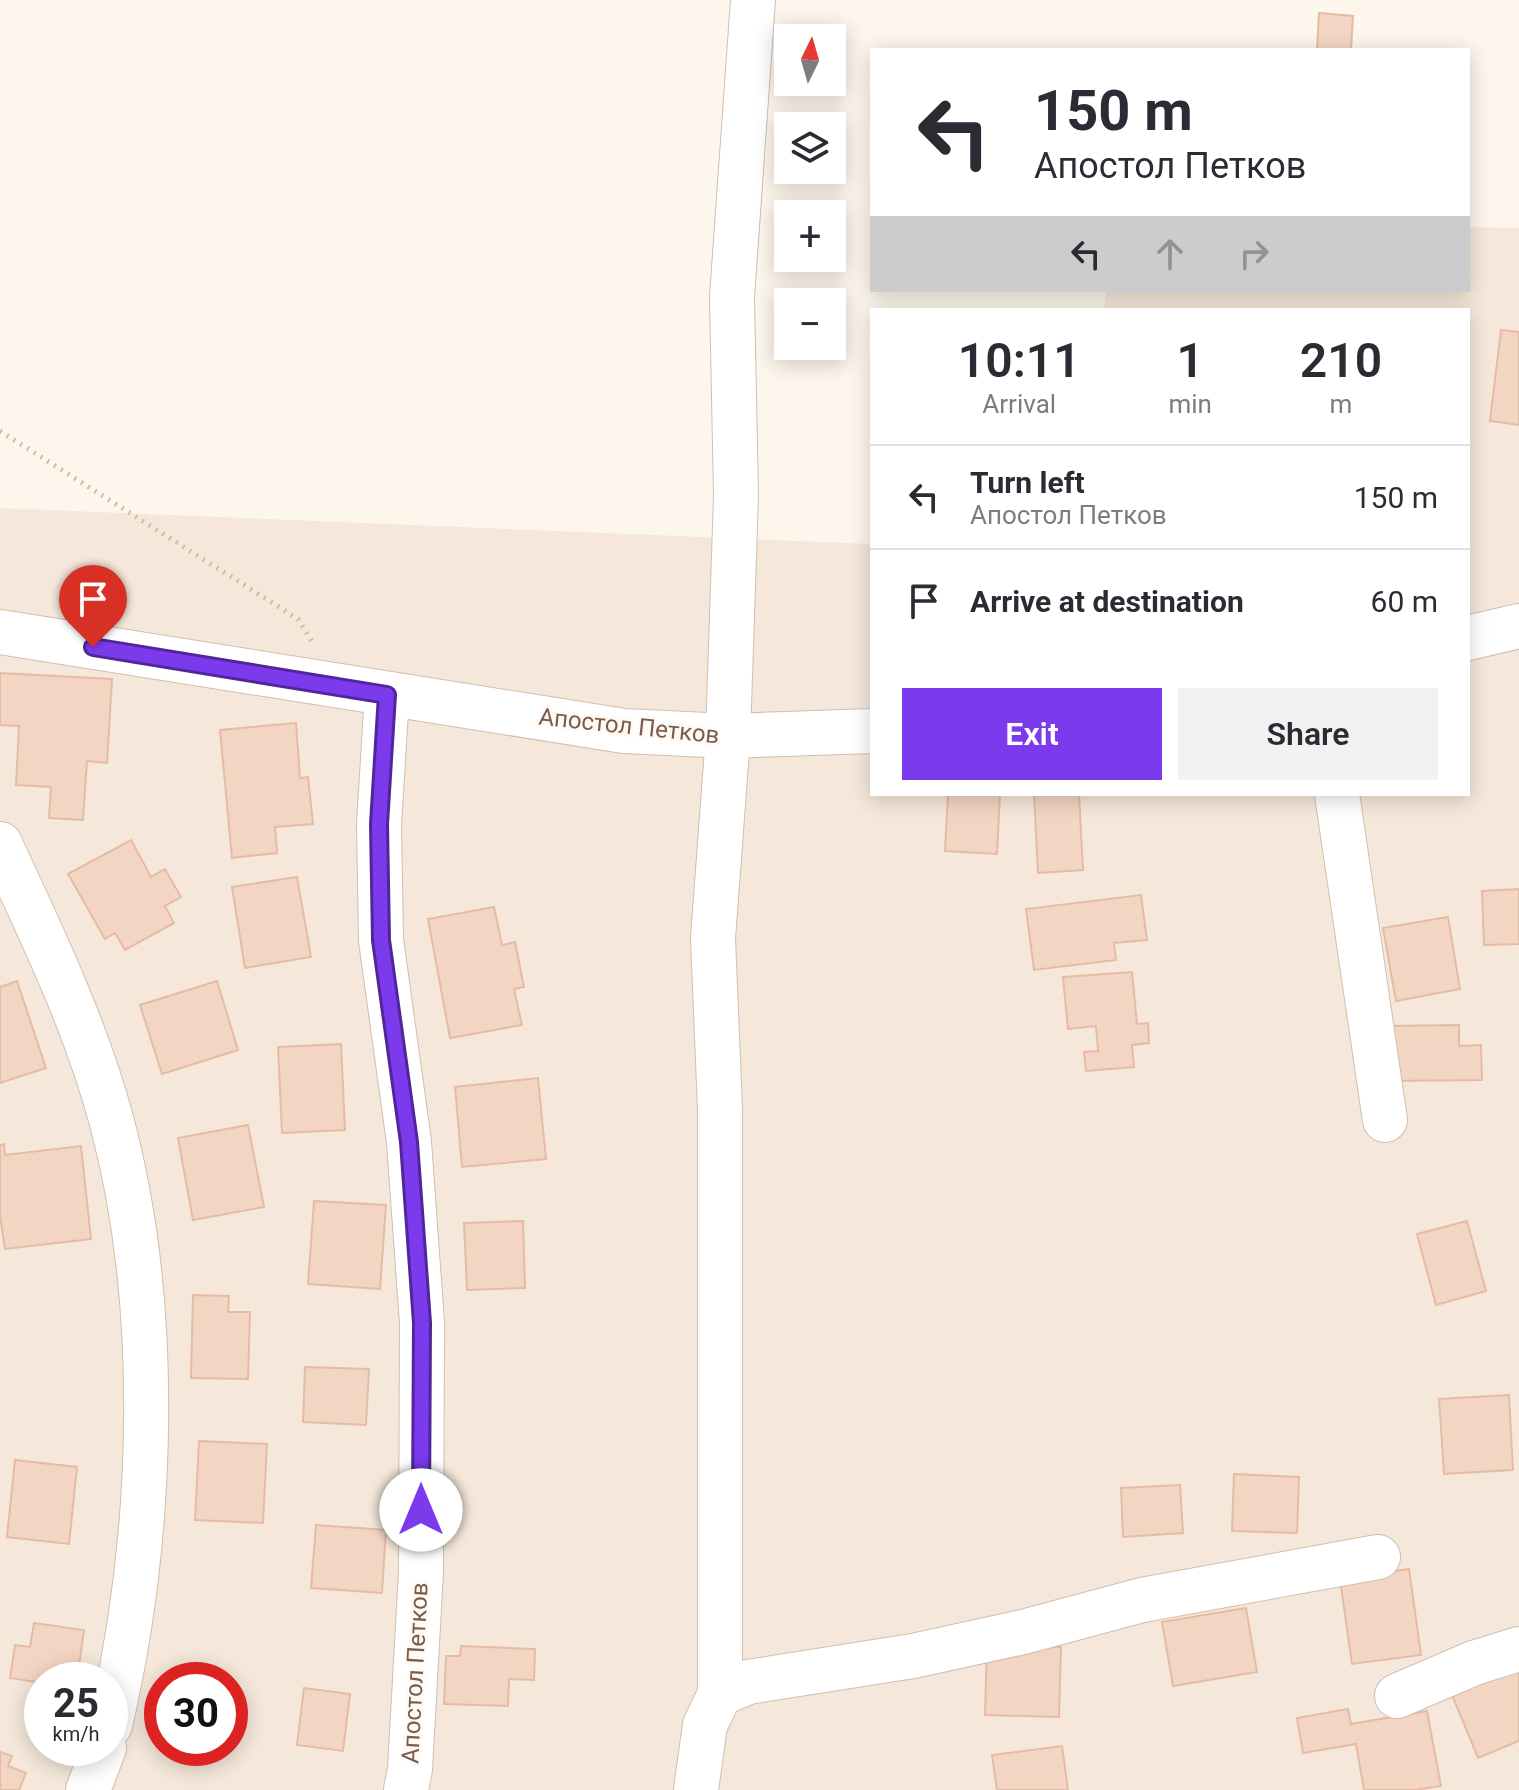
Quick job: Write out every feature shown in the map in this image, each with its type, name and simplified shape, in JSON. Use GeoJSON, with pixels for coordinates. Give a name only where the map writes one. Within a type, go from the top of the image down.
{"type":"FeatureCollection","features":[{"type":"Feature","properties":{"kind":"street"},"geometry":{"type":"LineString","coordinates":[[696,1790],[705,1725],[720,1694],[720,1109],[713,938],[728,736],[736,496],[732,297],[753,0]]}},
{"type":"Feature","properties":{"kind":"street"},"geometry":{"type":"LineString","coordinates":[[1470,638],[1519,626]]}},
{"type":"Feature","properties":{"kind":"street","name":"Апостол Петков"},"geometry":{"type":"LineString","coordinates":[[0,632],[624,731],[728,736],[870,731]]}},
{"type":"Feature","properties":{"kind":"street","name":"Апостол Петков"},"geometry":{"type":"LineString","coordinates":[[387,695],[379,824],[381,940],[409,1142],[422,1323],[421,1572],[410,1769],[406,1790]]}},
{"type":"Feature","properties":{"kind":"street"},"geometry":{"type":"LineString","coordinates":[[1337,796],[1385,1120]]}},
{"type":"Feature","properties":{"kind":"street"},"geometry":{"type":"LineString","coordinates":[[0,844],[64,982],[111,1119],[141,1273],[146,1370],[141,1499],[124,1662]]}},
{"type":"Feature","properties":{"kind":"street"},"geometry":{"type":"LineString","coordinates":[[720,1694],[748,1682],[913,1656],[1023,1632],[1142,1600],[1378,1557]]}},
{"type":"Feature","properties":{"kind":"street"},"geometry":{"type":"LineString","coordinates":[[1397,1696],[1519,1649]]}},
{"type":"Feature","properties":{"kind":"street"},"geometry":{"type":"LineString","coordinates":[[88,1790],[97,1766]]}},
{"type":"Feature","properties":{"kind":"path"},"geometry":{"type":"LineString","coordinates":[[0,431],[298,619],[341,688]]}},
{"type":"Feature","properties":{"kind":"shaded area"},"geometry":{"type":"Polygon","coordinates":[[[1470,227],[1519,228],[1519,1790],[0,1790],[0,508],[870,544],[870,796],[1470,796],[1470,308],[1104,308],[1106,292],[1470,292],[1470,227]]]}},
{"type":"Feature","properties":{"kind":"building"},"geometry":{"type":"Polygon","coordinates":[[[1319,13],[1353,16],[1351,48],[1317,48],[1319,13]]]}},
{"type":"Feature","properties":{"kind":"building"},"geometry":{"type":"Polygon","coordinates":[[[1501,330],[1519,332],[1519,425],[1490,421],[1501,330]]]}},
{"type":"Feature","properties":{"kind":"building"},"geometry":{"type":"Polygon","coordinates":[[[0,673],[112,679],[107,763],[87,761],[83,820],[49,818],[51,787],[16,785],[19,726],[0,725],[0,673]]]}},
{"type":"Feature","properties":{"kind":"building"},"geometry":{"type":"Polygon","coordinates":[[[296,723],[300,778],[308,777],[313,824],[275,827],[277,853],[232,858],[220,730],[296,723]]]}},
{"type":"Feature","properties":{"kind":"building"},"geometry":{"type":"Polygon","coordinates":[[[948,796],[1000,796],[997,854],[945,851],[948,796]]]}},
{"type":"Feature","properties":{"kind":"building"},"geometry":{"type":"Polygon","coordinates":[[[1034,796],[1079,796],[1083,870],[1038,873],[1034,796]]]}},
{"type":"Feature","properties":{"kind":"building"},"geometry":{"type":"Polygon","coordinates":[[[131,840],[151,877],[165,869],[181,897],[165,906],[174,923],[125,950],[115,933],[105,939],[68,874],[131,840]]]}},
{"type":"Feature","properties":{"kind":"building"},"geometry":{"type":"Polygon","coordinates":[[[297,877],[311,957],[245,968],[232,887],[297,877]]]}},
{"type":"Feature","properties":{"kind":"building"},"geometry":{"type":"Polygon","coordinates":[[[1519,889],[1519,944],[1484,945],[1482,891],[1519,889]]]}},
{"type":"Feature","properties":{"kind":"building"},"geometry":{"type":"Polygon","coordinates":[[[1141,895],[1147,940],[1114,943],[1116,960],[1034,970],[1026,909],[1141,895]]]}},
{"type":"Feature","properties":{"kind":"building"},"geometry":{"type":"Polygon","coordinates":[[[494,907],[502,945],[515,942],[524,987],[514,989],[522,1025],[450,1038],[428,919],[494,907]]]}},
{"type":"Feature","properties":{"kind":"building"},"geometry":{"type":"Polygon","coordinates":[[[1448,917],[1460,989],[1396,1001],[1383,928],[1448,917]]]}},
{"type":"Feature","properties":{"kind":"building"},"geometry":{"type":"Polygon","coordinates":[[[1132,972],[1137,1024],[1148,1023],[1149,1043],[1132,1045],[1134,1067],[1086,1071],[1084,1052],[1098,1051],[1096,1026],[1068,1029],[1063,977],[1132,972]]]}},
{"type":"Feature","properties":{"kind":"building"},"geometry":{"type":"Polygon","coordinates":[[[17,981],[46,1068],[0,1083],[0,987],[17,981]]]}},
{"type":"Feature","properties":{"kind":"building"},"geometry":{"type":"Polygon","coordinates":[[[217,981],[238,1050],[162,1074],[140,1005],[217,981]]]}},
{"type":"Feature","properties":{"kind":"building"},"geometry":{"type":"Polygon","coordinates":[[[1459,1025],[1459,1046],[1481,1045],[1482,1080],[1385,1081],[1384,1026],[1459,1025]]]}},
{"type":"Feature","properties":{"kind":"building"},"geometry":{"type":"Polygon","coordinates":[[[341,1044],[345,1130],[282,1133],[278,1047],[341,1044]]]}},
{"type":"Feature","properties":{"kind":"building"},"geometry":{"type":"Polygon","coordinates":[[[538,1078],[546,1159],[462,1167],[455,1087],[538,1078]]]}},
{"type":"Feature","properties":{"kind":"building"},"geometry":{"type":"Polygon","coordinates":[[[248,1125],[264,1207],[193,1220],[178,1138],[248,1125]]]}},
{"type":"Feature","properties":{"kind":"building"},"geometry":{"type":"Polygon","coordinates":[[[4,1144],[5,1155],[81,1146],[91,1239],[5,1249],[0,1216],[0,1145],[4,1144]]]}},
{"type":"Feature","properties":{"kind":"building"},"geometry":{"type":"Polygon","coordinates":[[[314,1201],[386,1205],[380,1289],[308,1284],[314,1201]]]}},
{"type":"Feature","properties":{"kind":"building"},"geometry":{"type":"Polygon","coordinates":[[[523,1221],[525,1288],[467,1290],[464,1223],[523,1221]]]}},
{"type":"Feature","properties":{"kind":"building"},"geometry":{"type":"Polygon","coordinates":[[[1467,1221],[1486,1291],[1436,1305],[1417,1234],[1467,1221]]]}},
{"type":"Feature","properties":{"kind":"building"},"geometry":{"type":"Polygon","coordinates":[[[193,1295],[229,1296],[228,1312],[250,1312],[248,1379],[191,1378],[193,1295]]]}},
{"type":"Feature","properties":{"kind":"building"},"geometry":{"type":"Polygon","coordinates":[[[305,1367],[369,1369],[366,1425],[303,1422],[305,1367]]]}},
{"type":"Feature","properties":{"kind":"building"},"geometry":{"type":"Polygon","coordinates":[[[1509,1395],[1513,1470],[1444,1474],[1439,1399],[1509,1395]]]}},
{"type":"Feature","properties":{"kind":"building"},"geometry":{"type":"Polygon","coordinates":[[[199,1441],[267,1444],[263,1523],[195,1520],[199,1441]]]}},
{"type":"Feature","properties":{"kind":"building"},"geometry":{"type":"Polygon","coordinates":[[[15,1460],[77,1467],[69,1544],[7,1537],[15,1460]]]}},
{"type":"Feature","properties":{"kind":"building"},"geometry":{"type":"Polygon","coordinates":[[[1234,1474],[1299,1477],[1297,1533],[1232,1531],[1234,1474]]]}},
{"type":"Feature","properties":{"kind":"building"},"geometry":{"type":"Polygon","coordinates":[[[1180,1485],[1183,1533],[1123,1537],[1121,1488],[1180,1485]]]}},
{"type":"Feature","properties":{"kind":"building"},"geometry":{"type":"Polygon","coordinates":[[[316,1525],[386,1530],[382,1593],[311,1588],[316,1525]]]}},
{"type":"Feature","properties":{"kind":"building"},"geometry":{"type":"Polygon","coordinates":[[[1409,1569],[1421,1655],[1352,1664],[1340,1579],[1409,1569]]]}},
{"type":"Feature","properties":{"kind":"building"},"geometry":{"type":"Polygon","coordinates":[[[1246,1608],[1257,1672],[1173,1686],[1162,1622],[1246,1608]]]}},
{"type":"Feature","properties":{"kind":"building"},"geometry":{"type":"Polygon","coordinates":[[[34,1623],[84,1630],[80,1662],[24,1662],[24,1680],[10,1678],[15,1645],[30,1647],[34,1623]]]}},
{"type":"Feature","properties":{"kind":"building"},"geometry":{"type":"Polygon","coordinates":[[[987,1644],[1061,1647],[1059,1717],[985,1715],[987,1644]]]}},
{"type":"Feature","properties":{"kind":"building"},"geometry":{"type":"Polygon","coordinates":[[[461,1646],[535,1649],[534,1680],[509,1679],[508,1706],[444,1704],[446,1656],[460,1656],[461,1646]]]}},
{"type":"Feature","properties":{"kind":"building"},"geometry":{"type":"Polygon","coordinates":[[[1519,1656],[1519,1741],[1478,1758],[1448,1685],[1519,1656]]]}},
{"type":"Feature","properties":{"kind":"building"},"geometry":{"type":"Polygon","coordinates":[[[304,1688],[350,1694],[343,1751],[297,1745],[304,1688]]]}},
{"type":"Feature","properties":{"kind":"building"},"geometry":{"type":"Polygon","coordinates":[[[1348,1709],[1351,1724],[1427,1711],[1441,1786],[1415,1790],[1364,1790],[1356,1744],[1303,1753],[1297,1718],[1348,1709]]]}},
{"type":"Feature","properties":{"kind":"building"},"geometry":{"type":"Polygon","coordinates":[[[1062,1746],[1068,1790],[997,1790],[992,1755],[1062,1746]]]}},
{"type":"Feature","properties":{"kind":"building"},"geometry":{"type":"Polygon","coordinates":[[[0,1752],[12,1756],[8,1766],[26,1773],[19,1790],[0,1790],[0,1752]]]}},
{"type":"Feature","properties":{"kind":"route"},"geometry":{"type":"LineString","coordinates":[[93,647],[387,695],[379,824],[381,940],[409,1142],[422,1323],[421,1510]]}}]}
